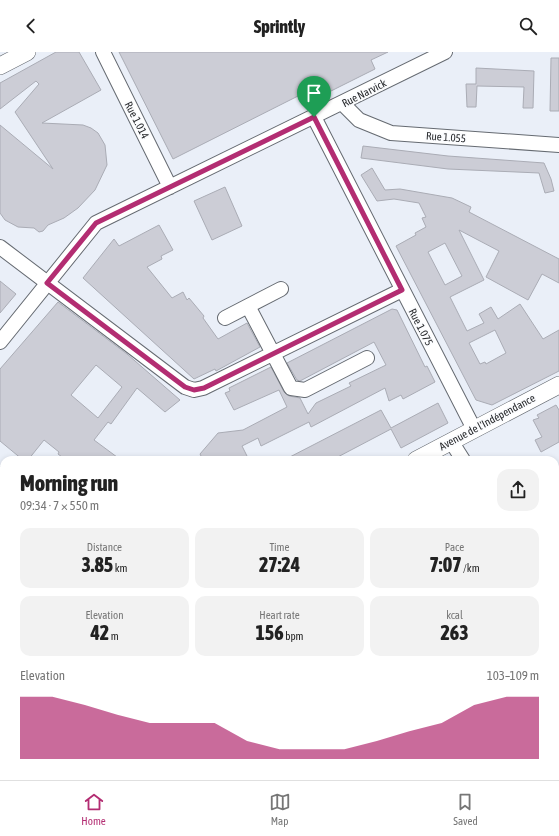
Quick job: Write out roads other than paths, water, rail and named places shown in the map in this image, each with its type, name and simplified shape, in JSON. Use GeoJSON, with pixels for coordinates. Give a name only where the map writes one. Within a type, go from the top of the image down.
{"type":"FeatureCollection","features":[{"type":"Feature","properties":{"kind":"main road"},"geometry":{"type":"LineString","coordinates":[[0,66],[27,52]]}},
{"type":"Feature","properties":{"kind":"main road","name":"Avenue de l'Indépendance"},"geometry":{"type":"LineString","coordinates":[[423,456],[559,385]]}},
{"type":"Feature","properties":{"kind":"street","name":"Rue 1.014"},"geometry":{"type":"LineString","coordinates":[[103,52],[170,187]]}},
{"type":"Feature","properties":{"kind":"street","name":"Rue Narvick"},"geometry":{"type":"LineString","coordinates":[[0,342],[96,223],[445,52]]}},
{"type":"Feature","properties":{"kind":"street","name":"Rue 1.055"},"geometry":{"type":"LineString","coordinates":[[342,103],[359,120],[391,133],[559,145]]}},
{"type":"Feature","properties":{"kind":"street","name":"Rue 1.075"},"geometry":{"type":"LineString","coordinates":[[314,117],[474,429]]}},
{"type":"Feature","properties":{"kind":"street"},"geometry":{"type":"LineString","coordinates":[[0,247],[185,387],[194,390],[204,388],[402,290]]}},
{"type":"Feature","properties":{"kind":"street"},"geometry":{"type":"LineString","coordinates":[[225,318],[281,289]]}},
{"type":"Feature","properties":{"kind":"street"},"geometry":{"type":"LineString","coordinates":[[248,306],[291,388],[305,390],[367,358]]}},
{"type":"Feature","properties":{"kind":"street"},"geometry":{"type":"LineString","coordinates":[[451,441],[460,456]]}}]}
